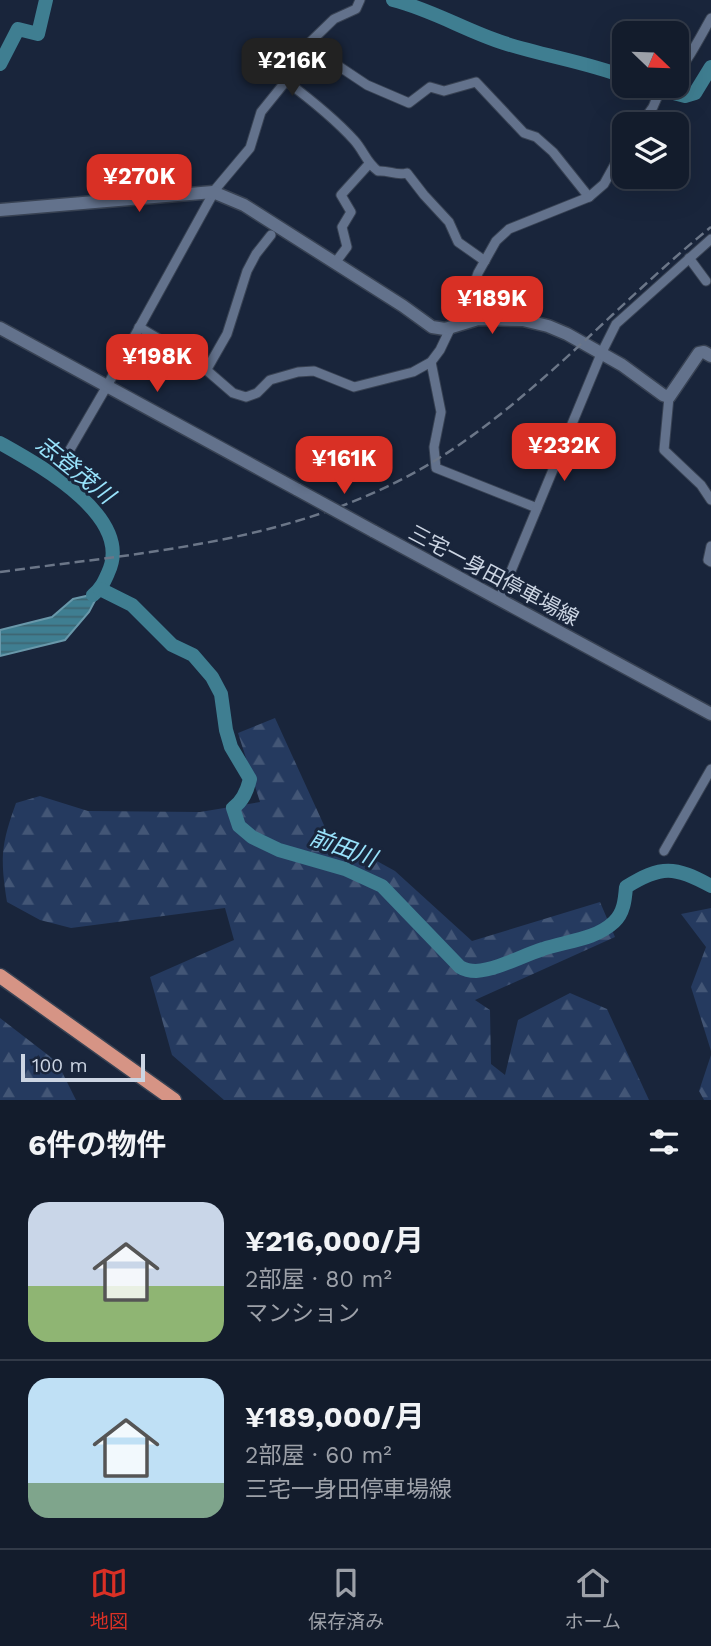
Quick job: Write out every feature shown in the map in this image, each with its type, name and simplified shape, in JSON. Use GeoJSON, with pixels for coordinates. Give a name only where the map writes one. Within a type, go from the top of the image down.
{"type":"FeatureCollection","features":[{"type":"Feature","properties":{"kind":"highway"},"geometry":{"type":"LineString","coordinates":[[0,976],[174,1100]]}},
{"type":"Feature","properties":{"kind":"main road"},"geometry":{"type":"LineString","coordinates":[[0,210],[214,192],[244,205],[403,306],[426,324],[438,329],[478,319],[538,323],[567,334],[622,365],[669,397],[699,353],[704,352],[711,356]]}},
{"type":"Feature","properties":{"kind":"main road","name":"三宅一身田停車場線"},"geometry":{"type":"LineString","coordinates":[[0,328],[711,714]]}},
{"type":"Feature","properties":{"kind":"street"},"geometry":{"type":"LineString","coordinates":[[61,465],[214,192],[250,148],[261,112],[286,81],[302,51],[334,19],[356,9],[360,1]]}},
{"type":"Feature","properties":{"kind":"street"},"geometry":{"type":"LineString","coordinates":[[690,53],[711,18]]}},
{"type":"Feature","properties":{"kind":"street"},"geometry":{"type":"LineString","coordinates":[[307,46],[367,85],[409,103],[430,87],[444,91],[476,82],[524,133],[536,137],[553,152],[589,197]]}},
{"type":"Feature","properties":{"kind":"street"},"geometry":{"type":"LineString","coordinates":[[286,81],[323,110],[356,142],[369,164],[378,171],[386,170],[399,175],[407,173],[449,222],[458,242],[485,261]]}},
{"type":"Feature","properties":{"kind":"street"},"geometry":{"type":"LineString","coordinates":[[335,263],[347,247],[342,227],[351,212],[341,195],[369,164]]}},
{"type":"Feature","properties":{"kind":"street"},"geometry":{"type":"LineString","coordinates":[[466,322],[469,299],[496,241],[509,229],[589,197],[604,184],[612,170]]}},
{"type":"Feature","properties":{"kind":"street"},"geometry":{"type":"LineString","coordinates":[[207,369],[227,334],[247,271],[271,235]]}},
{"type":"Feature","properties":{"kind":"street"},"geometry":{"type":"LineString","coordinates":[[499,600],[601,354],[616,324],[711,239]]}},
{"type":"Feature","properties":{"kind":"street"},"geometry":{"type":"LineString","coordinates":[[688,258],[706,281]]}},
{"type":"Feature","properties":{"kind":"street"},"geometry":{"type":"LineString","coordinates":[[139,327],[207,369],[228,390],[246,397],[257,393],[270,380],[298,372],[314,371],[354,387],[413,372],[431,362],[451,327]]}},
{"type":"Feature","properties":{"kind":"street"},"geometry":{"type":"LineString","coordinates":[[431,362],[441,412],[434,447],[436,468],[537,508]]}},
{"type":"Feature","properties":{"kind":"street"},"geometry":{"type":"LineString","coordinates":[[669,397],[664,450],[701,485],[711,500]]}},
{"type":"Feature","properties":{"kind":"street"},"geometry":{"type":"LineString","coordinates":[[711,546],[708,560],[711,562]]}},
{"type":"Feature","properties":{"kind":"street"},"geometry":{"type":"LineString","coordinates":[[664,851],[711,769]]}},
{"type":"Feature","properties":{"kind":"green space"},"geometry":{"type":"Polygon","coordinates":[[[275,718],[328,834],[395,871],[472,941],[600,902],[615,937],[475,1000],[490,1010],[491,1064],[505,1075],[518,1020],[570,993],[607,1009],[649,1100],[224,1100],[172,1055],[150,977],[234,940],[225,908],[71,928],[40,920],[7,902],[3,852],[16,803],[40,796],[88,811],[200,812],[260,802],[238,733],[275,718]]]}},
{"type":"Feature","properties":{"kind":"green space"},"geometry":{"type":"Polygon","coordinates":[[[711,908],[711,1051],[691,987],[706,947],[681,914],[711,908]]]}},
{"type":"Feature","properties":{"kind":"green space"},"geometry":{"type":"Polygon","coordinates":[[[0,1018],[57,1062],[76,1100],[0,1100],[0,1018]]]}},
{"type":"Feature","properties":{"kind":"green space"},"geometry":{"type":"Polygon","coordinates":[[[711,1055],[711,1100],[704,1100],[699,1091],[711,1055]]]}},
{"type":"Feature","properties":{"kind":"shaded area"},"geometry":{"type":"Polygon","coordinates":[[[99,593],[89,612],[65,640],[0,656],[0,630],[52,617],[73,599],[99,593]]]}},
{"type":"Feature","properties":{"kind":"waterway","name":"志登茂川"},"geometry":{"type":"LineString","coordinates":[[0,64],[18,29],[38,34],[46,0]]}},
{"type":"Feature","properties":{"kind":"waterway","name":"志登茂川"},"geometry":{"type":"LineString","coordinates":[[393,0],[504,43],[612,73]]}},
{"type":"Feature","properties":{"kind":"waterway","name":"志登茂川"},"geometry":{"type":"LineString","coordinates":[[690,94],[695,93],[711,67]]}},
{"type":"Feature","properties":{"kind":"waterway","name":"志登茂川"},"geometry":{"type":"LineString","coordinates":[[0,443],[79,495],[96,513],[108,532],[113,552],[108,573],[93,595]]}},
{"type":"Feature","properties":{"kind":"waterway","name":"前田川"},"geometry":{"type":"LineString","coordinates":[[100,589],[132,605],[172,645],[193,655],[212,677],[221,694],[231,747],[250,779],[244,795],[233,808],[239,826],[252,837],[279,850],[345,869],[382,886],[462,968],[476,971],[493,968],[543,949],[598,933],[614,922],[620,914],[626,887],[649,875],[678,872],[711,886]]}},
{"type":"Feature","properties":{"kind":"railway"},"geometry":{"type":"LineString","coordinates":[[0,572],[120,556],[238,536],[295,522],[351,502],[406,477],[459,445],[525,394],[711,227]]}}]}
